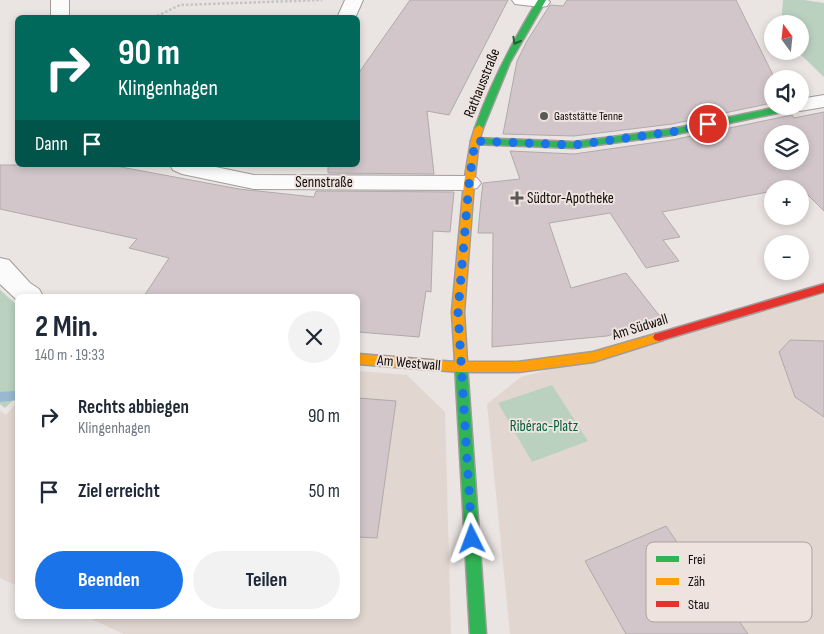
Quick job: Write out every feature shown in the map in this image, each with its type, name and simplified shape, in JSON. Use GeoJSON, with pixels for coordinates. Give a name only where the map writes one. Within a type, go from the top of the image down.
{"type":"FeatureCollection","features":[{"type":"Feature","properties":{"kind":"street"},"geometry":{"type":"LineString","coordinates":[[60,0],[60,15]]}},
{"type":"Feature","properties":{"kind":"street"},"geometry":{"type":"LineString","coordinates":[[347,15],[354,0]]}},
{"type":"Feature","properties":{"kind":"street"},"geometry":{"type":"LineString","coordinates":[[521,0],[541,1]]}},
{"type":"Feature","properties":{"kind":"street","name":"Rathausstraße"},"geometry":{"type":"LineString","coordinates":[[478,634],[458,312],[469,183],[475,141],[493,88],[516,40],[541,1]]}},
{"type":"Feature","properties":{"kind":"street"},"geometry":{"type":"LineString","coordinates":[[809,104],[824,100]]}},
{"type":"Feature","properties":{"kind":"street"},"geometry":{"type":"LineString","coordinates":[[475,141],[574,145],[672,132],[764,113]]}},
{"type":"Feature","properties":{"kind":"street","name":"Sennstraße"},"geometry":{"type":"LineString","coordinates":[[186,167],[254,182],[469,183]]}},
{"type":"Feature","properties":{"kind":"street"},"geometry":{"type":"LineString","coordinates":[[0,267],[27,294]]}},
{"type":"Feature","properties":{"kind":"street","name":"Am Südwall"},"geometry":{"type":"LineString","coordinates":[[461,367],[518,367],[593,357],[824,288]]}},
{"type":"Feature","properties":{"kind":"street","name":"Am Westwall"},"geometry":{"type":"LineString","coordinates":[[360,359],[461,367]]}},
{"type":"Feature","properties":{"kind":"path"},"geometry":{"type":"LineString","coordinates":[[159,15],[180,5],[328,0]]}},
{"type":"Feature","properties":{"kind":"shaded area"},"geometry":{"type":"Polygon","coordinates":[[[824,294],[824,634],[510,634],[487,404],[521,377],[824,294]]]}},
{"type":"Feature","properties":{"kind":"shaded area"},"geometry":{"type":"Polygon","coordinates":[[[360,371],[407,375],[445,412],[451,634],[124,634],[92,619],[360,619],[360,371]]]}},
{"type":"Feature","properties":{"kind":"shaded area"},"geometry":{"type":"Polygon","coordinates":[[[15,405],[15,585],[0,578],[0,411],[6,415],[15,405]]]}},
{"type":"Feature","properties":{"kind":"green space"},"geometry":{"type":"Polygon","coordinates":[[[783,0],[804,0],[824,3],[824,77],[806,60],[809,60],[809,15],[782,15],[783,0]]]}},
{"type":"Feature","properties":{"kind":"green space"},"geometry":{"type":"Polygon","coordinates":[[[0,290],[15,303],[15,398],[5,408],[0,404],[0,290]]]}},
{"type":"Feature","properties":{"kind":"green space","name":"Ribérac-Platz"},"geometry":{"type":"Polygon","coordinates":[[[552,385],[588,441],[532,462],[498,403],[552,385]]]}},
{"type":"Feature","properties":{"kind":"building"},"geometry":{"type":"Polygon","coordinates":[[[410,0],[508,0],[449,115],[427,111],[434,174],[328,173],[328,167],[360,167],[360,71],[410,0]]]}},
{"type":"Feature","properties":{"kind":"building"},"geometry":{"type":"Polygon","coordinates":[[[567,0],[736,0],[771,70],[764,70],[764,105],[672,124],[574,136],[503,134],[517,61],[527,41],[550,5],[563,6],[567,0]]]}},
{"type":"Feature","properties":{"kind":"building"},"geometry":{"type":"Polygon","coordinates":[[[824,112],[824,211],[809,196],[809,180],[764,180],[764,193],[662,212],[680,237],[663,240],[679,261],[646,268],[610,213],[549,223],[571,288],[626,273],[662,319],[607,336],[492,347],[493,233],[478,233],[481,200],[483,183],[520,179],[510,151],[574,154],[672,140],[792,115],[794,118],[824,112]]]}},
{"type":"Feature","properties":{"kind":"building"},"geometry":{"type":"Polygon","coordinates":[[[0,165],[15,165],[15,167],[121,167],[239,189],[314,197],[316,191],[454,192],[450,232],[433,231],[431,292],[426,291],[419,337],[360,332],[360,294],[145,294],[169,258],[129,248],[137,239],[0,209],[0,165]]]}},
{"type":"Feature","properties":{"kind":"building"},"geometry":{"type":"Polygon","coordinates":[[[790,340],[824,341],[824,417],[795,397],[779,352],[790,340]]]}},
{"type":"Feature","properties":{"kind":"building"},"geometry":{"type":"Polygon","coordinates":[[[360,398],[396,401],[377,538],[360,537],[360,398]]]}},
{"type":"Feature","properties":{"kind":"building"},"geometry":{"type":"Polygon","coordinates":[[[666,526],[677,542],[646,542],[646,622],[740,622],[748,634],[626,634],[585,561],[666,526]]]}},
{"type":"Feature","properties":{"kind":"waterway"},"geometry":{"type":"LineString","coordinates":[[0,397],[14,396]]}},
{"type":"Feature","properties":{"kind":"traffic: fast"},"geometry":{"type":"LineString","coordinates":[[479,128],[506,62],[542,0]]}},
{"type":"Feature","properties":{"kind":"traffic: fast"},"geometry":{"type":"LineString","coordinates":[[475,141],[574,145],[672,132],[764,113]]}},
{"type":"Feature","properties":{"kind":"traffic: fast"},"geometry":{"type":"LineString","coordinates":[[461,364],[478,634]]}},
{"type":"Feature","properties":{"kind":"traffic: slow"},"geometry":{"type":"LineString","coordinates":[[461,364],[458,312],[469,183],[475,141],[479,128]]}},
{"type":"Feature","properties":{"kind":"traffic: slow"},"geometry":{"type":"LineString","coordinates":[[360,359],[461,367],[518,367],[593,357],[659,337]]}},
{"type":"Feature","properties":{"kind":"traffic: jam"},"geometry":{"type":"LineString","coordinates":[[659,337],[824,288]]}},
{"type":"Feature","properties":{"kind":"place","name":"Gaststätte Tenne"},"geometry":{"type":"Point","coordinates":[544,116]}},
{"type":"Feature","properties":{"kind":"place","name":"Südtor-Apotheke"},"geometry":{"type":"Point","coordinates":[517,198]}},
{"type":"Feature","properties":{"kind":"route"},"geometry":{"type":"LineString","coordinates":[[472,539],[458,312],[469,183],[475,141],[574,145],[672,132],[708,124]]}}]}
